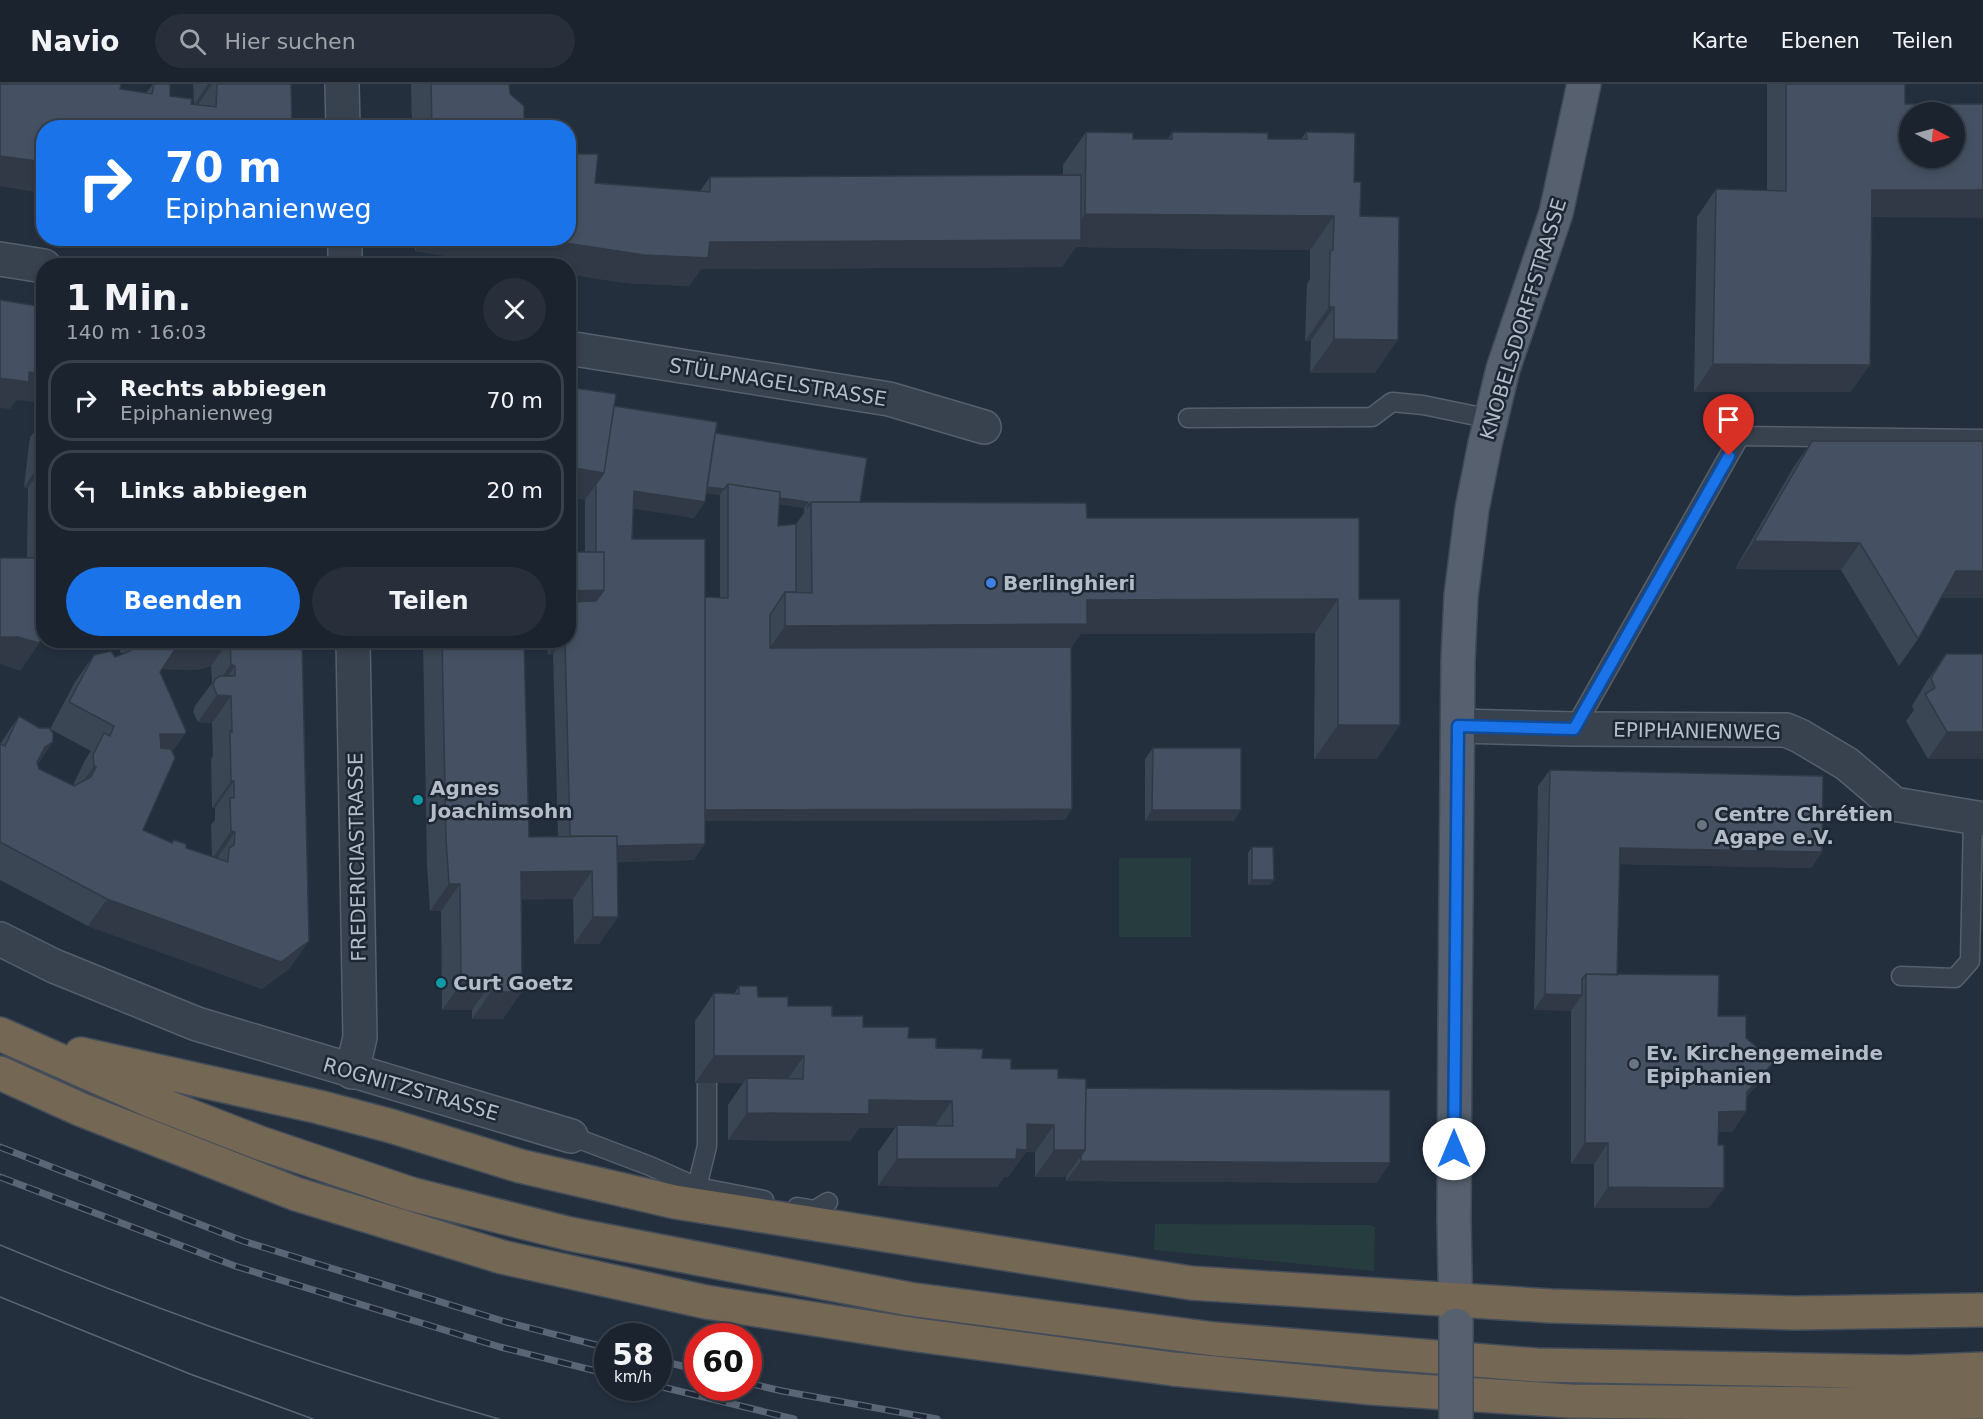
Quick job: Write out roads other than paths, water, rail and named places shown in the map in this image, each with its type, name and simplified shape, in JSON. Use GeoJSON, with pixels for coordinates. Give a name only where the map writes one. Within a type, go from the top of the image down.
{"type":"FeatureCollection","features":[{"type":"Feature","properties":{"kind":"highway"},"geometry":{"type":"LineString","coordinates":[[3,1035],[319,1107],[391,1126],[520,1166],[675,1202],[1191,1283],[1455,1312],[1551,1306],[1794,1313],[1983,1310]]}},
{"type":"Feature","properties":{"kind":"highway"},"geometry":{"type":"LineString","coordinates":[[3,1035],[149,1100],[260,1143],[411,1194],[570,1234],[909,1299],[1214,1339],[1536,1365],[1909,1372],[1983,1369]]}},
{"type":"Feature","properties":{"kind":"highway"},"geometry":{"type":"LineString","coordinates":[[0,1073],[82,1110],[296,1194],[502,1257],[706,1302],[921,1335],[1173,1369],[1372,1388],[1570,1401],[1831,1404],[1983,1402]]}},
{"type":"Feature","properties":{"kind":"main road","name":"KNOBELSDORFFSTRASSE"},"geometry":{"type":"LineString","coordinates":[[1456,1419],[1454,1210],[1458,660],[1461,596],[1472,509],[1503,369],[1556,213],[1584,84]]}},
{"type":"Feature","properties":{"kind":"street"},"geometry":{"type":"LineString","coordinates":[[342,84],[343,120]]}},
{"type":"Feature","properties":{"kind":"street"},"geometry":{"type":"LineString","coordinates":[[0,259],[36,265]]}},
{"type":"Feature","properties":{"kind":"street","name":"STÜLPNAGELSTRASSE"},"geometry":{"type":"LineString","coordinates":[[576,349],[889,399],[984,427]]}},
{"type":"Feature","properties":{"kind":"street","name":"FREDERICIASTRASSE"},"geometry":{"type":"LineString","coordinates":[[352,648],[360,1037],[352,1072]]}},
{"type":"Feature","properties":{"kind":"street","name":"EPIPHANIENWEG"},"geometry":{"type":"LineString","coordinates":[[1458,726],[1786,730],[1847,764],[1894,804],[1978,819]]}},
{"type":"Feature","properties":{"kind":"street","name":"ROGNITZSTRASSE"},"geometry":{"type":"LineString","coordinates":[[0,939],[54,966],[197,1024],[571,1136]]}},
{"type":"Feature","properties":{"kind":"lane"},"geometry":{"type":"LineString","coordinates":[[1188,418],[1372,417],[1392,402],[1423,405],[1491,419]]}},
{"type":"Feature","properties":{"kind":"lane"},"geometry":{"type":"LineString","coordinates":[[1574,729],[1740,436],[1983,440]]}},
{"type":"Feature","properties":{"kind":"lane"},"geometry":{"type":"LineString","coordinates":[[1901,976],[1955,978],[1970,961],[1978,819]]}},
{"type":"Feature","properties":{"kind":"lane"},"geometry":{"type":"LineString","coordinates":[[697,1187],[707,1146],[707,1083]]}},
{"type":"Feature","properties":{"kind":"lane","name":"ROGNITZSTRASSE"},"geometry":{"type":"LineString","coordinates":[[571,1136],[650,1166],[697,1187],[815,1210],[828,1202]]}},
{"type":"Feature","properties":{"kind":"tram line"},"geometry":{"type":"LineString","coordinates":[[0,1245],[247,1340],[435,1401],[499,1419]]}},
{"type":"Feature","properties":{"kind":"tram line"},"geometry":{"type":"LineString","coordinates":[[0,1297],[190,1374],[313,1419]]}},
{"type":"Feature","properties":{"kind":"railway"},"geometry":{"type":"LineString","coordinates":[[0,1147],[243,1241],[506,1322],[594,1344]]}},
{"type":"Feature","properties":{"kind":"railway"},"geometry":{"type":"LineString","coordinates":[[0,1177],[235,1266],[500,1347],[594,1370]]}},
{"type":"Feature","properties":{"kind":"railway"},"geometry":{"type":"LineString","coordinates":[[672,1364],[684,1366]]}},
{"type":"Feature","properties":{"kind":"railway"},"geometry":{"type":"LineString","coordinates":[[762,1386],[937,1419]]}},
{"type":"Feature","properties":{"kind":"railway"},"geometry":{"type":"LineString","coordinates":[[672,1389],[794,1419]]}},
{"type":"Feature","properties":{"kind":"place","name":"Berlinghieri"},"geometry":{"type":"Point","coordinates":[991,583]}},
{"type":"Feature","properties":{"kind":"place","name":"Agnes Joachimsohn"},"geometry":{"type":"Point","coordinates":[418,800]}},
{"type":"Feature","properties":{"kind":"place","name":"Centre Chrétien Agape e.V."},"geometry":{"type":"Point","coordinates":[1702,825]}},
{"type":"Feature","properties":{"kind":"place","name":"Curt Goetz"},"geometry":{"type":"Point","coordinates":[441,983]}},
{"type":"Feature","properties":{"kind":"place","name":"Ev. Kirchengemeinde Epiphanien"},"geometry":{"type":"Point","coordinates":[1634,1064]}}]}
